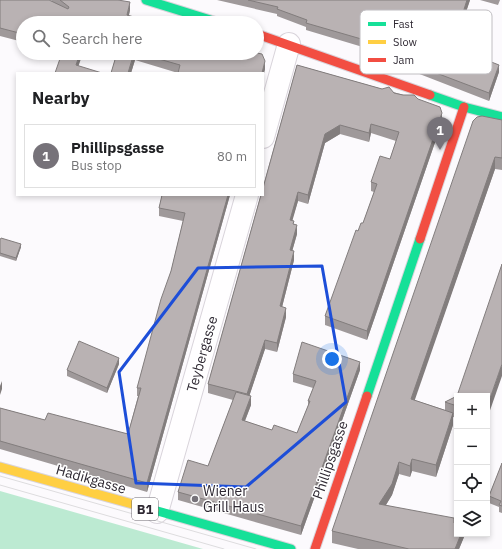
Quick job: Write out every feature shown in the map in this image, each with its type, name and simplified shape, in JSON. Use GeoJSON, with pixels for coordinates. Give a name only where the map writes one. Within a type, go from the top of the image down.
{"type":"FeatureCollection","features":[{"type":"Feature","properties":{"kind":"street"},"geometry":{"type":"LineString","coordinates":[[146,0],[197,16]]}},
{"type":"Feature","properties":{"kind":"street"},"geometry":{"type":"LineString","coordinates":[[264,36],[360,69]]}},
{"type":"Feature","properties":{"kind":"street"},"geometry":{"type":"LineString","coordinates":[[264,134],[290,44]]}},
{"type":"Feature","properties":{"kind":"street"},"geometry":{"type":"LineString","coordinates":[[373,74],[464,107],[502,117]]}},
{"type":"Feature","properties":{"kind":"street","name":"Phillipsgasse"},"geometry":{"type":"LineString","coordinates":[[315,549],[464,107]]}},
{"type":"Feature","properties":{"kind":"street","name":"Teybergasse"},"geometry":{"type":"LineString","coordinates":[[156,512],[247,196]]}},
{"type":"Feature","properties":{"kind":"street","name":"Hadikgasse"},"geometry":{"type":"LineString","coordinates":[[0,467],[291,549]]}},
{"type":"Feature","properties":{"kind":"highlighted area"},"geometry":{"type":"Polygon","coordinates":[[[322,266],[346,402],[246,487],[136,483],[119,372],[198,268],[322,266]]]}},
{"type":"Feature","properties":{"kind":"green space"},"geometry":{"type":"Polygon","coordinates":[[[0,491],[203,549],[0,549],[0,491]]]}},
{"type":"Feature","properties":{"kind":"building"},"geometry":{"type":"Polygon","coordinates":[[[0,0],[49,0],[68,9],[69,7],[60,0],[118,0],[130,2],[127,15],[130,16],[16,16],[16,32],[0,28],[0,0]]]}},
{"type":"Feature","properties":{"kind":"building"},"geometry":{"type":"Polygon","coordinates":[[[248,0],[467,0],[464,10],[360,10],[360,39],[306,23],[307,20],[277,9],[278,7],[248,0]]]}},
{"type":"Feature","properties":{"kind":"building"},"geometry":{"type":"Polygon","coordinates":[[[264,59],[265,61],[262,72],[178,72],[180,65],[162,60],[264,60],[264,59]]]}},
{"type":"Feature","properties":{"kind":"building"},"geometry":{"type":"Polygon","coordinates":[[[60,60],[78,60],[76,65],[99,72],[55,72],[60,60]]]}},
{"type":"Feature","properties":{"kind":"building"},"geometry":{"type":"Polygon","coordinates":[[[115,60],[132,60],[128,72],[111,72],[115,60]]]}},
{"type":"Feature","properties":{"kind":"building"},"geometry":{"type":"Polygon","coordinates":[[[492,62],[499,65],[489,93],[439,74],[492,74],[492,62]]]}},
{"type":"Feature","properties":{"kind":"building"},"geometry":{"type":"Polygon","coordinates":[[[297,65],[382,89],[389,87],[394,93],[414,95],[418,99],[440,107],[442,113],[367,331],[325,316],[356,230],[358,231],[361,223],[363,223],[377,184],[371,182],[380,156],[390,159],[399,132],[371,124],[369,133],[340,125],[325,134],[308,195],[298,192],[290,220],[294,221],[293,224],[297,225],[290,250],[294,251],[280,306],[286,308],[277,343],[265,340],[247,394],[208,384],[261,196],[264,196],[264,184],[297,65]]]}},
{"type":"Feature","properties":{"kind":"building"},"geometry":{"type":"Polygon","coordinates":[[[482,116],[502,120],[502,158],[495,157],[411,399],[453,413],[436,465],[412,459],[410,466],[399,462],[392,484],[379,504],[454,518],[454,537],[460,537],[455,549],[409,549],[332,531],[473,121],[477,117],[482,116]]]}},
{"type":"Feature","properties":{"kind":"building"},"geometry":{"type":"Polygon","coordinates":[[[162,196],[228,196],[147,483],[0,441],[0,408],[45,420],[48,413],[128,434],[141,388],[137,388],[161,299],[171,271],[185,213],[159,208],[162,196]]]}},
{"type":"Feature","properties":{"kind":"building"},"geometry":{"type":"Polygon","coordinates":[[[1,238],[21,244],[16,258],[0,253],[1,238]]]}},
{"type":"Feature","properties":{"kind":"building"},"geometry":{"type":"Polygon","coordinates":[[[502,264],[502,364],[490,398],[490,393],[458,393],[502,264]]]}},
{"type":"Feature","properties":{"kind":"building"},"geometry":{"type":"Polygon","coordinates":[[[79,341],[119,358],[107,388],[67,370],[79,341]]]}},
{"type":"Feature","properties":{"kind":"building"},"geometry":{"type":"Polygon","coordinates":[[[302,342],[360,362],[301,526],[178,492],[188,460],[208,466],[236,392],[251,396],[242,420],[272,430],[274,425],[297,433],[310,401],[308,401],[316,381],[293,374],[302,342]]]}},
{"type":"Feature","properties":{"kind":"building"},"geometry":{"type":"Polygon","coordinates":[[[454,398],[454,405],[445,402],[454,398]]]}},
{"type":"Feature","properties":{"kind":"building"},"geometry":{"type":"Polygon","coordinates":[[[502,463],[502,506],[499,505],[501,501],[490,496],[502,463]]]}},
{"type":"Feature","properties":{"kind":"tram line"},"geometry":{"type":"LineString","coordinates":[[0,476],[256,549]]}},
{"type":"Feature","properties":{"kind":"tram line"},"geometry":{"type":"LineString","coordinates":[[0,485],[224,549]]}},
{"type":"Feature","properties":{"kind":"traffic: fast"},"geometry":{"type":"LineString","coordinates":[[146,0],[197,16]]}},
{"type":"Feature","properties":{"kind":"traffic: fast"},"geometry":{"type":"LineString","coordinates":[[430,95],[464,107],[502,117]]}},
{"type":"Feature","properties":{"kind":"traffic: fast"},"geometry":{"type":"LineString","coordinates":[[367,396],[420,239]]}},
{"type":"Feature","properties":{"kind":"traffic: fast"},"geometry":{"type":"LineString","coordinates":[[154,510],[291,549]]}},
{"type":"Feature","properties":{"kind":"traffic: slow"},"geometry":{"type":"LineString","coordinates":[[0,467],[154,510]]}},
{"type":"Feature","properties":{"kind":"traffic: jam"},"geometry":{"type":"LineString","coordinates":[[264,36],[360,70]]}},
{"type":"Feature","properties":{"kind":"traffic: jam"},"geometry":{"type":"LineString","coordinates":[[370,74],[430,95]]}},
{"type":"Feature","properties":{"kind":"traffic: jam"},"geometry":{"type":"LineString","coordinates":[[420,239],[464,107]]}},
{"type":"Feature","properties":{"kind":"traffic: jam"},"geometry":{"type":"LineString","coordinates":[[315,549],[367,396]]}},
{"type":"Feature","properties":{"kind":"place","name":"Phillipsgasse"},"geometry":{"type":"Point","coordinates":[440,150]}},
{"type":"Feature","properties":{"kind":"place","name":"Wiener Grill Haus"},"geometry":{"type":"Point","coordinates":[195,499]}}]}
